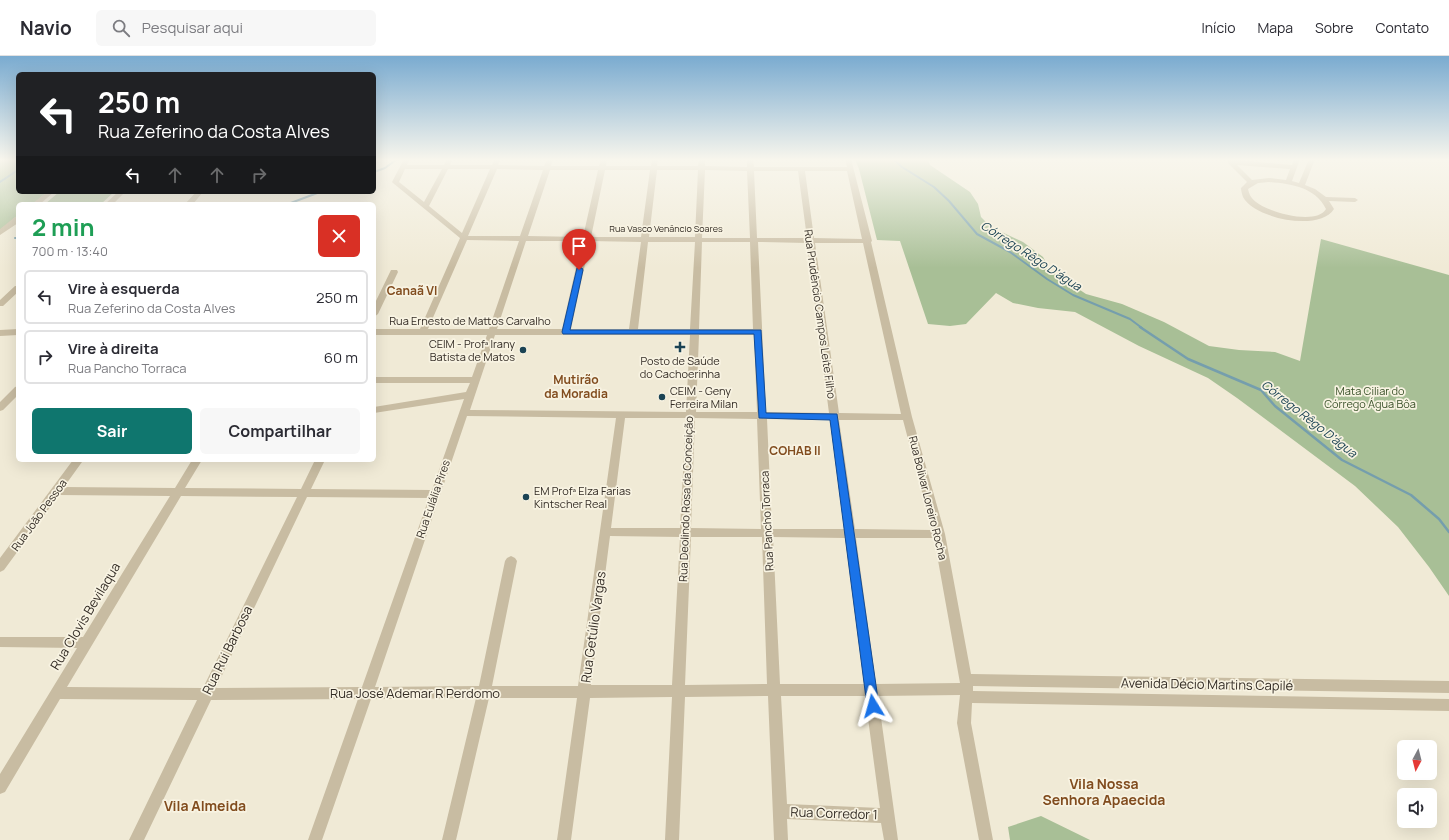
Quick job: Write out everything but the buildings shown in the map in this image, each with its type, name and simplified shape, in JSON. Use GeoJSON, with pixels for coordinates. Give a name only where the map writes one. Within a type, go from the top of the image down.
{"type":"FeatureCollection","features":[{"type":"Feature","properties":{"kind":"street"},"geometry":{"type":"LineString","coordinates":[[38,202],[47,196]]}},
{"type":"Feature","properties":{"kind":"street"},"geometry":{"type":"LineString","coordinates":[[413,196],[464,238]]}},
{"type":"Feature","properties":{"kind":"street"},"geometry":{"type":"LineString","coordinates":[[426,206],[431,196]]}},
{"type":"Feature","properties":{"kind":"street"},"geometry":{"type":"LineString","coordinates":[[423,332],[482,196]]}},
{"type":"Feature","properties":{"kind":"street","name":"Rua Eulália Pires"},"geometry":{"type":"LineString","coordinates":[[315,840],[462,413],[492,332],[538,196]]}},
{"type":"Feature","properties":{"kind":"street"},"geometry":{"type":"LineString","coordinates":[[566,332],[596,196]]}},
{"type":"Feature","properties":{"kind":"street"},"geometry":{"type":"LineString","coordinates":[[632,332],[650,196]]}},
{"type":"Feature","properties":{"kind":"street","name":"Rua Deolindo Rosa da Conceição"},"geometry":{"type":"LineString","coordinates":[[672,840],[700,196]]}},
{"type":"Feature","properties":{"kind":"street","name":"Rua Pancho Torraca"},"geometry":{"type":"LineString","coordinates":[[752,196],[781,840]]}},
{"type":"Feature","properties":{"kind":"street","name":"Rua Prudêncio Campos Leite Filho"},"geometry":{"type":"LineString","coordinates":[[805,196],[891,840]]}},
{"type":"Feature","properties":{"kind":"street","name":"Rua Bolivar Loreiro Rocha"},"geometry":{"type":"LineString","coordinates":[[857,196],[907,417],[939,534],[967,689],[964,723],[986,840]]}},
{"type":"Feature","properties":{"kind":"street"},"geometry":{"type":"LineString","coordinates":[[1245,196],[1248,200],[1267,212],[1302,219],[1319,218],[1327,214],[1330,209],[1328,202],[1318,196]]}},
{"type":"Feature","properties":{"kind":"street"},"geometry":{"type":"LineString","coordinates":[[1325,200],[1354,200]]}},
{"type":"Feature","properties":{"kind":"street"},"geometry":{"type":"LineString","coordinates":[[0,233],[16,221]]}},
{"type":"Feature","properties":{"kind":"street","name":"Rua Vasco Venâncio Soares"},"geometry":{"type":"LineString","coordinates":[[464,238],[868,241]]}},
{"type":"Feature","properties":{"kind":"street"},"geometry":{"type":"LineString","coordinates":[[376,310],[394,272]]}},
{"type":"Feature","properties":{"kind":"street"},"geometry":{"type":"LineString","coordinates":[[0,304],[16,290]]}},
{"type":"Feature","properties":{"kind":"street"},"geometry":{"type":"LineString","coordinates":[[0,332],[16,332]]}},
{"type":"Feature","properties":{"kind":"street","name":"Rua Ernesto de Mattos Carvalho"},"geometry":{"type":"LineString","coordinates":[[376,332],[758,332]]}},
{"type":"Feature","properties":{"kind":"street"},"geometry":{"type":"LineString","coordinates":[[376,380],[474,380]]}},
{"type":"Feature","properties":{"kind":"street"},"geometry":{"type":"LineString","coordinates":[[0,408],[16,391]]}},
{"type":"Feature","properties":{"kind":"street"},"geometry":{"type":"LineString","coordinates":[[376,410],[469,395]]}},
{"type":"Feature","properties":{"kind":"street"},"geometry":{"type":"LineString","coordinates":[[7,401],[16,403]]}},
{"type":"Feature","properties":{"kind":"street"},"geometry":{"type":"LineString","coordinates":[[462,413],[907,417]]}},
{"type":"Feature","properties":{"kind":"street","name":"Rua Getúlio Vargas"},"geometry":{"type":"LineString","coordinates":[[564,840],[621,415]]}},
{"type":"Feature","properties":{"kind":"street","name":"Rua João Pessoa"},"geometry":{"type":"LineString","coordinates":[[0,567],[77,462]]}},
{"type":"Feature","properties":{"kind":"street","name":"Rua Clovis Bevilaqua"},"geometry":{"type":"LineString","coordinates":[[0,787],[196,462]]}},
{"type":"Feature","properties":{"kind":"street","name":"Rua Rui Barbosa"},"geometry":{"type":"LineString","coordinates":[[136,840],[205,694],[305,494],[319,462]]}},
{"type":"Feature","properties":{"kind":"street"},"geometry":{"type":"LineString","coordinates":[[56,491],[434,494]]}},
{"type":"Feature","properties":{"kind":"street"},"geometry":{"type":"LineString","coordinates":[[605,532],[939,534]]}},
{"type":"Feature","properties":{"kind":"street"},"geometry":{"type":"LineString","coordinates":[[449,840],[484,692],[512,561]]}},
{"type":"Feature","properties":{"kind":"street"},"geometry":{"type":"LineString","coordinates":[[0,642],[86,643]]}},
{"type":"Feature","properties":{"kind":"street","name":"Avenida Décio Martins Capilé"},"geometry":{"type":"LineString","coordinates":[[967,689],[1449,687]]}},
{"type":"Feature","properties":{"kind":"street","name":"Rua José Ademar R Perdomo"},"geometry":{"type":"LineString","coordinates":[[56,693],[205,694],[678,692],[967,689]]}},
{"type":"Feature","properties":{"kind":"street","name":"Avenida Décio Martins Capilé"},"geometry":{"type":"LineString","coordinates":[[967,689],[1449,705]]}},
{"type":"Feature","properties":{"kind":"street","name":"Rua Corredor 1"},"geometry":{"type":"LineString","coordinates":[[780,811],[888,816]]}},
{"type":"Feature","properties":{"kind":"green space"},"geometry":{"type":"Polygon","coordinates":[[[0,196],[43,196],[35,202],[16,202],[16,219],[0,231],[0,196]]]}},
{"type":"Feature","properties":{"kind":"green space"},"geometry":{"type":"Polygon","coordinates":[[[55,196],[110,196],[103,202],[47,202],[55,196]]]}},
{"type":"Feature","properties":{"kind":"green space","name":"Mata Ciliar do Córrego Água Bôa"},"geometry":{"type":"Polygon","coordinates":[[[866,196],[972,196],[978,204],[981,217],[991,227],[1023,242],[1043,257],[1050,270],[1086,294],[1122,304],[1164,322],[1209,346],[1239,350],[1275,352],[1300,361],[1321,239],[1449,275],[1449,596],[1398,527],[1355,486],[1208,378],[1139,346],[1075,312],[1038,308],[1013,303],[996,293],[966,324],[950,326],[928,324],[900,241],[877,240],[866,196]]]}},
{"type":"Feature","properties":{"kind":"green space"},"geometry":{"type":"Polygon","coordinates":[[[1041,816],[1090,840],[1010,840],[1008,827],[1041,816]]]}},
{"type":"Feature","properties":{"kind":"waterway","name":"Córrego Rêgo D'água"},"geometry":{"type":"LineString","coordinates":[[293,202],[310,196]]}},
{"type":"Feature","properties":{"kind":"waterway","name":"Córrego Rêgo D'água"},"geometry":{"type":"LineString","coordinates":[[943,196],[977,234],[1010,252],[1047,279],[1073,295],[1130,319],[1142,328]]}},
{"type":"Feature","properties":{"kind":"waterway","name":"Córrego Rêgo D'água"},"geometry":{"type":"LineString","coordinates":[[1140,327],[1188,359],[1261,390],[1275,406],[1342,460],[1411,495],[1439,519],[1449,532]]}},
{"type":"Feature","properties":{"kind":"place","name":"Posto de Saúde do Cachoerinha"},"geometry":{"type":"Point","coordinates":[680,347]}},
{"type":"Feature","properties":{"kind":"place","name":"CEIM - Profª Irany Batista de Matos"},"geometry":{"type":"Point","coordinates":[523,350]}},
{"type":"Feature","properties":{"kind":"place","name":"CEIM - Geny Ferreira Milan"},"geometry":{"type":"Point","coordinates":[662,397]}},
{"type":"Feature","properties":{"kind":"place","name":"EM Profª Elza Farias Kintscher Real"},"geometry":{"type":"Point","coordinates":[526,497]}},
{"type":"Feature","properties":{"kind":"district","name":"Canaã VI"},"geometry":{"type":"Point","coordinates":[412,291]}},
{"type":"Feature","properties":{"kind":"district","name":"Mutirão da Moradia"},"geometry":{"type":"Point","coordinates":[576,387]}},
{"type":"Feature","properties":{"kind":"district","name":"COHAB II"},"geometry":{"type":"Point","coordinates":[795,451]}},
{"type":"Feature","properties":{"kind":"district","name":"Vila Nossa Senhora Apaecida"},"geometry":{"type":"Point","coordinates":[1104,792]}},
{"type":"Feature","properties":{"kind":"district","name":"Vila Almeida"},"geometry":{"type":"Point","coordinates":[205,806]}},
{"type":"Feature","properties":{"kind":"route"},"geometry":{"type":"LineString","coordinates":[[579,270],[566,332],[758,332],[762,416],[834,416],[873,706]]}}]}
